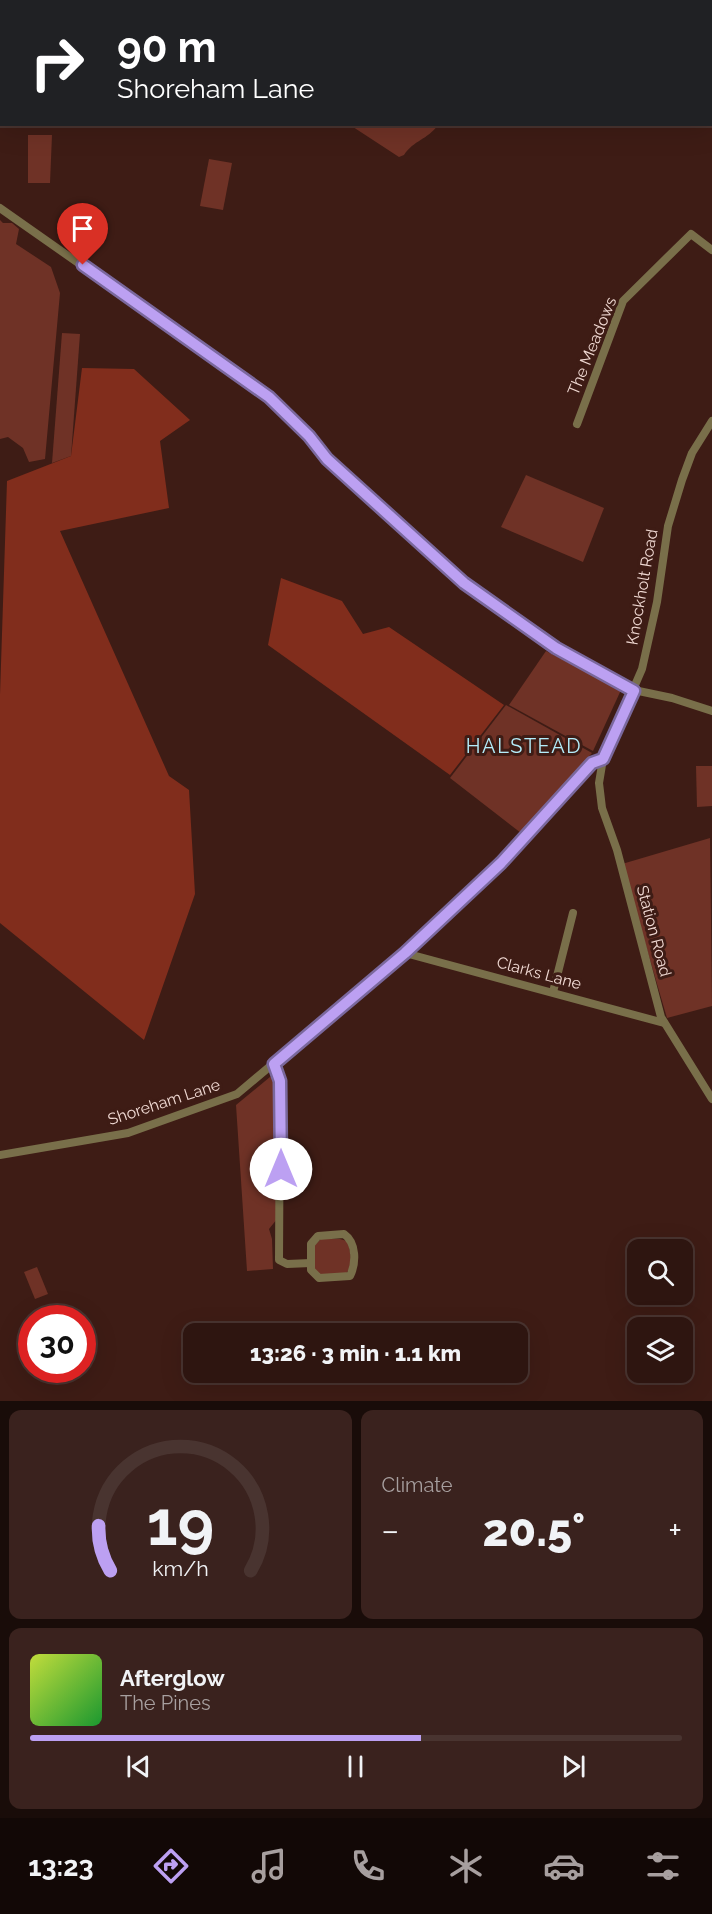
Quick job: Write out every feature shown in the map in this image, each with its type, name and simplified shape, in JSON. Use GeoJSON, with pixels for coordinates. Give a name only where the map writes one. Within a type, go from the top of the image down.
{"type":"FeatureCollection","features":[{"type":"Feature","properties":{"kind":"street"},"geometry":{"type":"LineString","coordinates":[[0,207],[269,397],[309,436],[327,459],[464,583],[556,648],[634,691],[672,698],[712,711]]}},
{"type":"Feature","properties":{"kind":"street","name":"The Meadows"},"geometry":{"type":"LineString","coordinates":[[577,424],[623,301],[691,234],[712,250]]}},
{"type":"Feature","properties":{"kind":"street","name":"The Meadows"},"geometry":{"type":"LineString","coordinates":[[581,413],[593,416]]}},
{"type":"Feature","properties":{"kind":"street","name":"Knockholt Road"},"geometry":{"type":"LineString","coordinates":[[603,759],[634,691],[653,623],[668,526],[678,493],[692,453],[712,421]]}},
{"type":"Feature","properties":{"kind":"street","name":"Shoreham Lane"},"geometry":{"type":"LineString","coordinates":[[0,1155],[128,1133],[237,1094],[405,953],[501,863],[592,763],[603,759]]}},
{"type":"Feature","properties":{"kind":"street","name":"Station Road"},"geometry":{"type":"LineString","coordinates":[[603,759],[599,783],[602,808],[617,850],[664,1023],[712,1099]]}},
{"type":"Feature","properties":{"kind":"street"},"geometry":{"type":"LineString","coordinates":[[554,992],[573,913]]}},
{"type":"Feature","properties":{"kind":"street","name":"Clarks Lane"},"geometry":{"type":"LineString","coordinates":[[405,953],[664,1023]]}},
{"type":"Feature","properties":{"kind":"street"},"geometry":{"type":"LineString","coordinates":[[274,1064],[280,1081],[279,1260],[287,1264],[311,1263]]}},
{"type":"Feature","properties":{"kind":"street"},"geometry":{"type":"LineString","coordinates":[[344,1234],[351,1239],[353,1270],[350,1276],[319,1278],[311,1270],[311,1263],[311,1244],[318,1236],[344,1234]]}},
{"type":"Feature","properties":{"kind":"shaded area"},"geometry":{"type":"Polygon","coordinates":[[[352,126],[437,126],[399,157],[352,126]]]}},
{"type":"Feature","properties":{"kind":"shaded area"},"geometry":{"type":"Polygon","coordinates":[[[28,135],[52,135],[50,183],[28,183],[28,135]]]}},
{"type":"Feature","properties":{"kind":"shaded area"},"geometry":{"type":"Polygon","coordinates":[[[209,159],[232,163],[223,210],[200,206],[209,159]]]}},
{"type":"Feature","properties":{"kind":"shaded area"},"geometry":{"type":"Polygon","coordinates":[[[0,220],[3,223],[12,223],[19,229],[16,244],[51,267],[60,293],[45,459],[29,462],[23,448],[8,437],[0,439],[0,220]]]}},
{"type":"Feature","properties":{"kind":"shaded area"},"geometry":{"type":"Polygon","coordinates":[[[62,333],[80,334],[71,456],[52,463],[62,333]]]}},
{"type":"Feature","properties":{"kind":"shaded area"},"geometry":{"type":"Polygon","coordinates":[[[82,368],[134,369],[190,420],[160,441],[169,508],[60,531],[169,776],[189,790],[195,894],[144,1040],[0,923],[0,695],[7,481],[71,456],[82,368]]]}},
{"type":"Feature","properties":{"kind":"shaded area"},"geometry":{"type":"Polygon","coordinates":[[[526,475],[604,508],[583,562],[501,527],[526,475]]]}},
{"type":"Feature","properties":{"kind":"shaded area"},"geometry":{"type":"Polygon","coordinates":[[[281,578],[342,601],[363,634],[389,627],[504,705],[450,775],[268,645],[281,578]]]}},
{"type":"Feature","properties":{"kind":"shaded area"},"geometry":{"type":"Polygon","coordinates":[[[546,651],[621,690],[593,751],[509,705],[546,651]]]}},
{"type":"Feature","properties":{"kind":"shaded area"},"geometry":{"type":"Polygon","coordinates":[[[506,705],[592,753],[521,833],[450,778],[506,705]]]}},
{"type":"Feature","properties":{"kind":"shaded area"},"geometry":{"type":"Polygon","coordinates":[[[696,766],[712,766],[712,806],[697,807],[696,766]]]}},
{"type":"Feature","properties":{"kind":"shaded area"},"geometry":{"type":"Polygon","coordinates":[[[710,838],[712,1006],[667,1018],[622,864],[710,838]]]}},
{"type":"Feature","properties":{"kind":"shaded area"},"geometry":{"type":"Polygon","coordinates":[[[276,1072],[277,1219],[269,1229],[272,1239],[273,1269],[247,1271],[236,1105],[276,1072]]]}},
{"type":"Feature","properties":{"kind":"shaded area"},"geometry":{"type":"Polygon","coordinates":[[[321,1239],[347,1241],[351,1260],[346,1273],[341,1276],[321,1276],[314,1268],[315,1245],[321,1239]]]}},
{"type":"Feature","properties":{"kind":"shaded area"},"geometry":{"type":"Polygon","coordinates":[[[37,1267],[48,1294],[35,1299],[24,1272],[37,1267]]]}},
{"type":"Feature","properties":{"kind":"district","name":"HALSTEAD"},"geometry":{"type":"Point","coordinates":[524,746]}},
{"type":"Feature","properties":{"kind":"route"},"geometry":{"type":"LineString","coordinates":[[83,265],[269,397],[309,436],[327,459],[464,583],[556,648],[634,691],[603,759],[592,763],[501,863],[405,953],[274,1064],[280,1081],[281,1169]]}}]}
